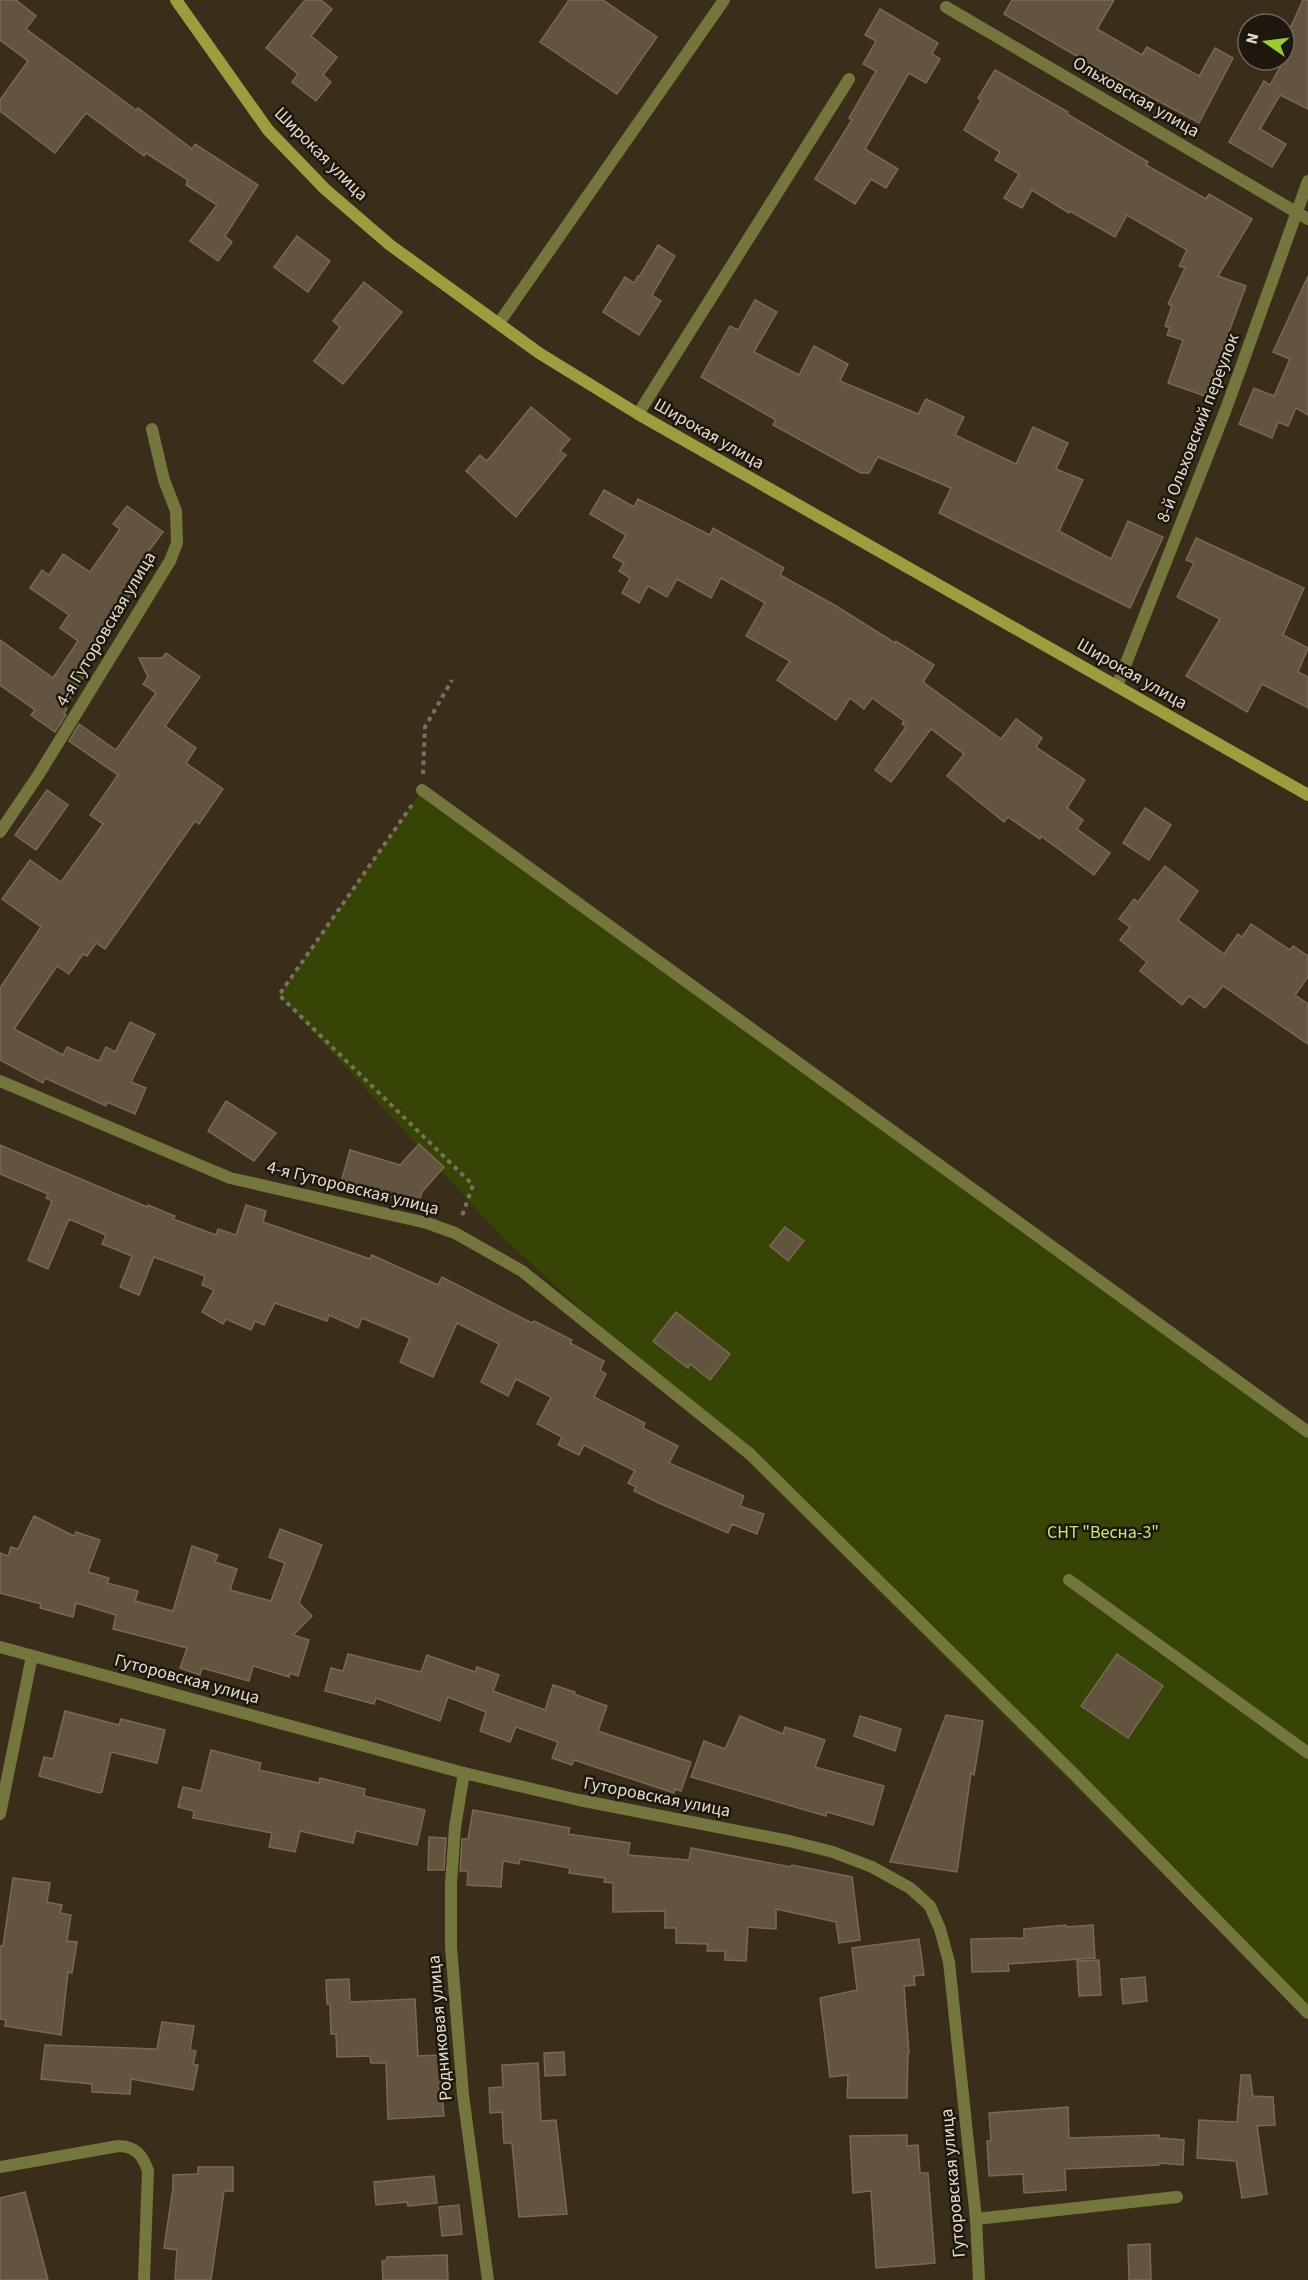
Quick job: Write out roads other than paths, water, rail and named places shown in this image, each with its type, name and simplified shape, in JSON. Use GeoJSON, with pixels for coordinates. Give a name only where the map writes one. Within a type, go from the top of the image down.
{"type":"FeatureCollection","features":[{"type":"Feature","properties":{"kind":"street","name":"Широкая улица"},"geometry":{"type":"LineString","coordinates":[[176,0],[268,130],[325,189],[390,245],[539,353],[638,414],[1308,795]]}},
{"type":"Feature","properties":{"kind":"street"},"geometry":{"type":"LineString","coordinates":[[499,323],[724,0]]}},
{"type":"Feature","properties":{"kind":"street","name":"Ольховская улица"},"geometry":{"type":"LineString","coordinates":[[944,3],[1303,216]]}},
{"type":"Feature","properties":{"kind":"street"},"geometry":{"type":"LineString","coordinates":[[638,414],[849,79]]}},
{"type":"Feature","properties":{"kind":"street","name":"8-й Ольховский переулок"},"geometry":{"type":"LineString","coordinates":[[1117,686],[1303,216],[1308,181]]}},
{"type":"Feature","properties":{"kind":"street","name":"4-я Гуторовская улица"},"geometry":{"type":"LineString","coordinates":[[0,832],[39,774],[171,561],[177,543],[176,511],[164,480],[152,429]]}},
{"type":"Feature","properties":{"kind":"street"},"geometry":{"type":"LineString","coordinates":[[422,790],[1308,1432]]}},
{"type":"Feature","properties":{"kind":"street","name":"4-я Гуторовская улица"},"geometry":{"type":"LineString","coordinates":[[0,1081],[230,1178],[428,1223],[455,1233],[522,1271],[750,1454],[1073,1773],[1308,2013]]}},
{"type":"Feature","properties":{"kind":"street"},"geometry":{"type":"LineString","coordinates":[[1069,1580],[1308,1753]]}},
{"type":"Feature","properties":{"kind":"street","name":"Гуторовская улица"},"geometry":{"type":"LineString","coordinates":[[0,1647],[464,1773],[579,1800],[789,1841],[833,1852],[872,1867],[910,1888],[930,1906],[940,1929],[949,1962],[976,2219],[979,2280]]}},
{"type":"Feature","properties":{"kind":"street"},"geometry":{"type":"LineString","coordinates":[[0,1814],[32,1656]]}},
{"type":"Feature","properties":{"kind":"street","name":"Родниковая улица"},"geometry":{"type":"LineString","coordinates":[[464,1773],[455,1827],[451,1883],[451,1947],[463,2095],[488,2280]]}},
{"type":"Feature","properties":{"kind":"street"},"geometry":{"type":"LineString","coordinates":[[0,2166],[118,2146],[135,2150],[143,2157],[148,2171],[144,2280]]}},
{"type":"Feature","properties":{"kind":"street"},"geometry":{"type":"LineString","coordinates":[[976,2219],[1177,2197]]}},
{"type":"Feature","properties":{"kind":"park label","name":"СНТ \"Весна-3\""},"geometry":{"type":"Point","coordinates":[1103,1532]}}]}
